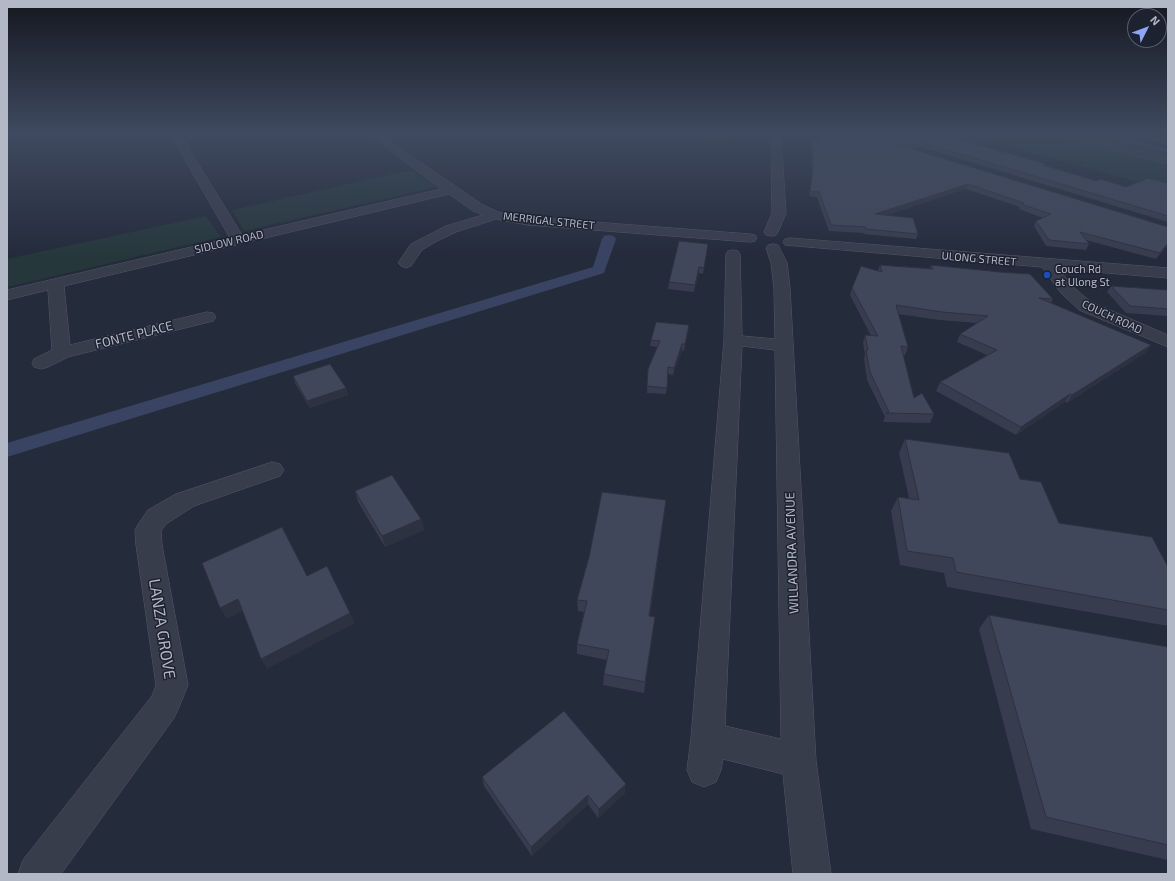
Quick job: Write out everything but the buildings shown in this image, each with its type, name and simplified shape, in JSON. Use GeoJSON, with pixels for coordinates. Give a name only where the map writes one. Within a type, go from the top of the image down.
{"type":"FeatureCollection","features":[{"type":"Feature","properties":{"kind":"street"},"geometry":{"type":"LineString","coordinates":[[199,175],[238,240]]}},
{"type":"Feature","properties":{"kind":"street","name":"MERRIGAL STREET"},"geometry":{"type":"LineString","coordinates":[[430,175],[478,208],[495,215],[528,221],[742,246]]}},
{"type":"Feature","properties":{"kind":"street"},"geometry":{"type":"LineString","coordinates":[[704,770],[708,738],[732,340],[742,246],[752,242],[757,245],[778,241],[778,175]]}},
{"type":"Feature","properties":{"kind":"street","name":"SIDLOW ROAD"},"geometry":{"type":"LineString","coordinates":[[7,295],[451,190]]}},
{"type":"Feature","properties":{"kind":"street"},"geometry":{"type":"LineString","coordinates":[[406,264],[416,247],[432,238],[451,229],[495,215]]}},
{"type":"Feature","properties":{"kind":"street","name":"ULONG STREET"},"geometry":{"type":"LineString","coordinates":[[778,241],[1168,273]]}},
{"type":"Feature","properties":{"kind":"street","name":"WILLANDRA AVENUE"},"geometry":{"type":"LineString","coordinates":[[778,241],[784,346],[799,761],[812,874]]}},
{"type":"Feature","properties":{"kind":"street","name":"COUCH ROAD"},"geometry":{"type":"LineString","coordinates":[[1048,264],[1066,289],[1085,306],[1168,342]]}},
{"type":"Feature","properties":{"kind":"street"},"geometry":{"type":"LineString","coordinates":[[56,284],[61,353]]}},
{"type":"Feature","properties":{"kind":"street","name":"FONTE PLACE"},"geometry":{"type":"LineString","coordinates":[[41,363],[61,353],[207,317]]}},
{"type":"Feature","properties":{"kind":"street"},"geometry":{"type":"LineString","coordinates":[[732,340],[784,346]]}},
{"type":"Feature","properties":{"kind":"street","name":"LANZA GROVE"},"geometry":{"type":"LineString","coordinates":[[37,874],[163,707],[172,685],[149,545],[148,530],[157,517],[185,500],[272,470]]}},
{"type":"Feature","properties":{"kind":"street"},"geometry":{"type":"LineString","coordinates":[[708,738],[799,761]]}},
{"type":"Feature","properties":{"kind":"shaded area"},"geometry":{"type":"Polygon","coordinates":[[[388,175],[419,175],[437,187],[244,231],[232,210],[388,175]]]}},
{"type":"Feature","properties":{"kind":"shaded area"},"geometry":{"type":"Polygon","coordinates":[[[1114,175],[1168,175],[1168,190],[1114,175]]]}},
{"type":"Feature","properties":{"kind":"shaded area"},"geometry":{"type":"Polygon","coordinates":[[[206,216],[221,237],[7,287],[7,259],[206,216]]]}},
{"type":"Feature","properties":{"kind":"waterway"},"geometry":{"type":"LineString","coordinates":[[7,450],[599,270],[609,239]]}},
{"type":"Feature","properties":{"kind":"place","name":"Couch Rd at Ulong St"},"geometry":{"type":"Point","coordinates":[1047,275]}}]}
